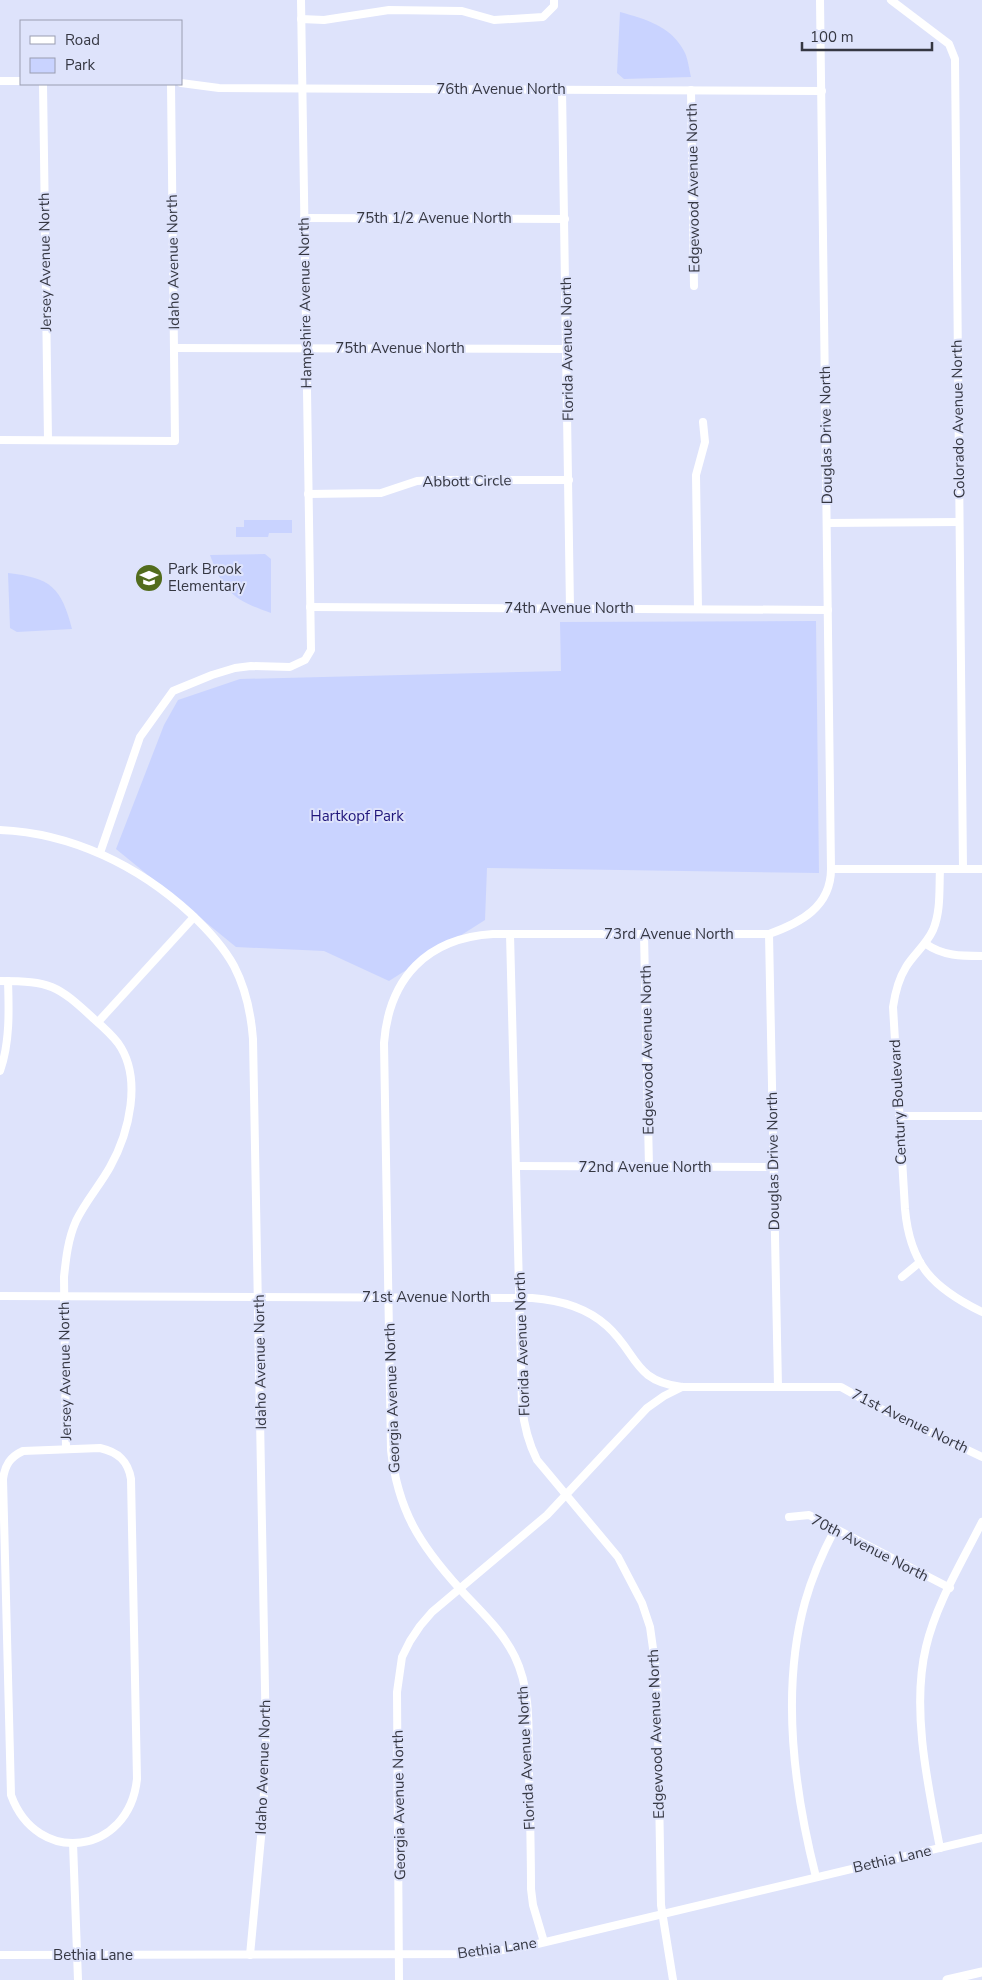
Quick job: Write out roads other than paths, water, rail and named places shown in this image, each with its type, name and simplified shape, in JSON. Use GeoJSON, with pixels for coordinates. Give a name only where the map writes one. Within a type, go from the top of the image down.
{"type":"FeatureCollection","features":[{"type":"Feature","properties":{"kind":"street","name":"Hampshire Avenue North"},"geometry":{"type":"LineString","coordinates":[[301,0],[310,607]]}},
{"type":"Feature","properties":{"kind":"street"},"geometry":{"type":"LineString","coordinates":[[301,19],[324,20],[389,10],[462,11],[494,20],[543,17],[554,6],[554,0]]}},
{"type":"Feature","properties":{"kind":"street","name":"Douglas Drive North"},"geometry":{"type":"LineString","coordinates":[[820,0],[831,869]]}},
{"type":"Feature","properties":{"kind":"street","name":"Colorado Avenue North"},"geometry":{"type":"LineString","coordinates":[[890,0],[898,4],[949,44],[954,59],[963,869]]}},
{"type":"Feature","properties":{"kind":"street"},"geometry":{"type":"LineString","coordinates":[[0,81],[20,81]]}},
{"type":"Feature","properties":{"kind":"street","name":"76th Avenue North"},"geometry":{"type":"LineString","coordinates":[[182,83],[219,88],[822,91]]}},
{"type":"Feature","properties":{"kind":"street","name":"Jersey Avenue North"},"geometry":{"type":"LineString","coordinates":[[43,85],[48,440]]}},
{"type":"Feature","properties":{"kind":"street","name":"Idaho Avenue North"},"geometry":{"type":"LineString","coordinates":[[48,440],[176,441],[171,85]]}},
{"type":"Feature","properties":{"kind":"street","name":"Florida Avenue North"},"geometry":{"type":"LineString","coordinates":[[562,89],[570,608]]}},
{"type":"Feature","properties":{"kind":"street","name":"Edgewood Avenue North"},"geometry":{"type":"LineString","coordinates":[[691,90],[694,286]]}},
{"type":"Feature","properties":{"kind":"street","name":"75th 1/2 Avenue North"},"geometry":{"type":"LineString","coordinates":[[304,218],[565,219]]}},
{"type":"Feature","properties":{"kind":"street","name":"75th Avenue North"},"geometry":{"type":"LineString","coordinates":[[174,348],[567,349]]}},
{"type":"Feature","properties":{"kind":"street"},"geometry":{"type":"LineString","coordinates":[[698,609],[696,475],[704,442],[703,422]]}},
{"type":"Feature","properties":{"kind":"street"},"geometry":{"type":"LineString","coordinates":[[0,440],[48,440]]}},
{"type":"Feature","properties":{"kind":"street","name":"Abbott Circle"},"geometry":{"type":"LineString","coordinates":[[308,494],[365,495],[381,493],[417,481],[433,480],[568,480]]}},
{"type":"Feature","properties":{"kind":"street"},"geometry":{"type":"LineString","coordinates":[[828,523],[959,522]]}},
{"type":"Feature","properties":{"kind":"street"},"geometry":{"type":"LineString","coordinates":[[100,854],[140,737],[173,691],[235,668],[251,666],[290,667],[305,660],[311,650],[310,607]]}},
{"type":"Feature","properties":{"kind":"street","name":"74th Avenue North"},"geometry":{"type":"LineString","coordinates":[[310,607],[828,610]]}},
{"type":"Feature","properties":{"kind":"street","name":"Idaho Avenue North"},"geometry":{"type":"LineString","coordinates":[[0,830],[41,836],[84,848],[127,866],[147,879],[194,917],[220,945],[234,966],[244,989],[251,1014],[254,1039],[266,1743],[263,1816],[250,1955]]}},
{"type":"Feature","properties":{"kind":"street"},"geometry":{"type":"LineString","coordinates":[[831,869],[982,869]]}},
{"type":"Feature","properties":{"kind":"street","name":"73rd Avenue North"},"geometry":{"type":"LineString","coordinates":[[384,1043],[385,1024],[390,1006],[398,988],[409,972],[438,948],[456,940],[474,935],[510,934],[769,934],[803,919],[814,911],[824,900],[829,888],[831,869]]}},
{"type":"Feature","properties":{"kind":"street","name":"Century Boulevard"},"geometry":{"type":"LineString","coordinates":[[940,869],[938,916],[926,944],[906,966],[894,993],[893,1007],[906,1225],[909,1240],[920,1262],[942,1289],[954,1299],[982,1312]]}},
{"type":"Feature","properties":{"kind":"street"},"geometry":{"type":"LineString","coordinates":[[98,1022],[194,917]]}},
{"type":"Feature","properties":{"kind":"street","name":"Florida Avenue North"},"geometry":{"type":"LineString","coordinates":[[510,934],[522,1406],[524,1425],[529,1443],[537,1460],[565,1495]]}},
{"type":"Feature","properties":{"kind":"street","name":"Edgewood Avenue North"},"geometry":{"type":"LineString","coordinates":[[644,934],[649,1167]]}},
{"type":"Feature","properties":{"kind":"street","name":"Douglas Drive North"},"geometry":{"type":"LineString","coordinates":[[769,934],[778,1387]]}},
{"type":"Feature","properties":{"kind":"street"},"geometry":{"type":"LineString","coordinates":[[926,944],[936,951],[949,955],[982,956]]}},
{"type":"Feature","properties":{"kind":"street"},"geometry":{"type":"LineString","coordinates":[[0,1071],[9,1012],[4,981]]}},
{"type":"Feature","properties":{"kind":"street","name":"Jersey Avenue North"},"geometry":{"type":"LineString","coordinates":[[4,981],[36,981],[49,985],[67,995],[98,1022],[118,1044],[126,1059],[130,1076],[131,1093],[128,1118],[112,1164],[76,1220],[69,1239],[64,1296],[66,1449],[100,1448],[109,1450],[118,1454],[130,1470],[137,1779],[136,1792],[131,1805],[125,1817],[115,1827],[95,1839],[72,1843]]}},
{"type":"Feature","properties":{"kind":"street","name":"Georgia Avenue North"},"geometry":{"type":"LineString","coordinates":[[384,1043],[394,1473],[399,1495],[407,1516],[418,1536],[460,1589],[432,1612],[420,1626],[402,1657],[398,1674],[400,1980]]}},
{"type":"Feature","properties":{"kind":"street"},"geometry":{"type":"LineString","coordinates":[[899,1116],[982,1116]]}},
{"type":"Feature","properties":{"kind":"street","name":"72nd Avenue North"},"geometry":{"type":"LineString","coordinates":[[517,1166],[774,1167]]}},
{"type":"Feature","properties":{"kind":"street"},"geometry":{"type":"LineString","coordinates":[[902,1277],[920,1262]]}},
{"type":"Feature","properties":{"kind":"street","name":"71st Avenue North"},"geometry":{"type":"LineString","coordinates":[[0,1296],[552,1299],[572,1305],[590,1314],[607,1326],[621,1341],[641,1371],[654,1380],[682,1387],[841,1387],[875,1406],[982,1457]]}},
{"type":"Feature","properties":{"kind":"street"},"geometry":{"type":"LineString","coordinates":[[460,1589],[547,1515],[647,1408],[664,1396],[682,1387]]}},
{"type":"Feature","properties":{"kind":"street"},"geometry":{"type":"LineString","coordinates":[[66,1449],[23,1451],[15,1455],[9,1462],[3,1479],[11,1795],[16,1808],[33,1829],[44,1836],[72,1843],[78,1980]]}},
{"type":"Feature","properties":{"kind":"street","name":"Edgewood Avenue North"},"geometry":{"type":"LineString","coordinates":[[565,1495],[618,1558],[642,1602],[650,1627],[657,1677],[662,1914],[673,1980]]}},
{"type":"Feature","properties":{"kind":"street","name":"70th Avenue North"},"geometry":{"type":"LineString","coordinates":[[789,1517],[809,1515],[950,1588]]}},
{"type":"Feature","properties":{"kind":"street"},"geometry":{"type":"LineString","coordinates":[[940,1848],[925,1766],[922,1731],[922,1679],[930,1632],[982,1522]]}},
{"type":"Feature","properties":{"kind":"street"},"geometry":{"type":"LineString","coordinates":[[816,1877],[802,1809],[795,1752],[793,1664],[805,1602],[815,1572],[835,1529]]}},
{"type":"Feature","properties":{"kind":"street","name":"Florida Avenue North"},"geometry":{"type":"LineString","coordinates":[[460,1589],[480,1609],[505,1640],[522,1674],[527,1712],[531,1889],[533,1905],[544,1942]]}},
{"type":"Feature","properties":{"kind":"street","name":"Bethia Lane"},"geometry":{"type":"LineString","coordinates":[[0,1955],[400,1955],[476,1954],[503,1951],[982,1838]]}},
{"type":"Feature","properties":{"kind":"street"},"geometry":{"type":"LineString","coordinates":[[947,1980],[982,1972]]}},
{"type":"Feature","properties":{"kind":"place","name":"Park Brook Elementary"},"geometry":{"type":"Point","coordinates":[149,578]}},
{"type":"Feature","properties":{"kind":"park label","name":"Hartkopf Park"},"geometry":{"type":"Point","coordinates":[357,816]}}]}
